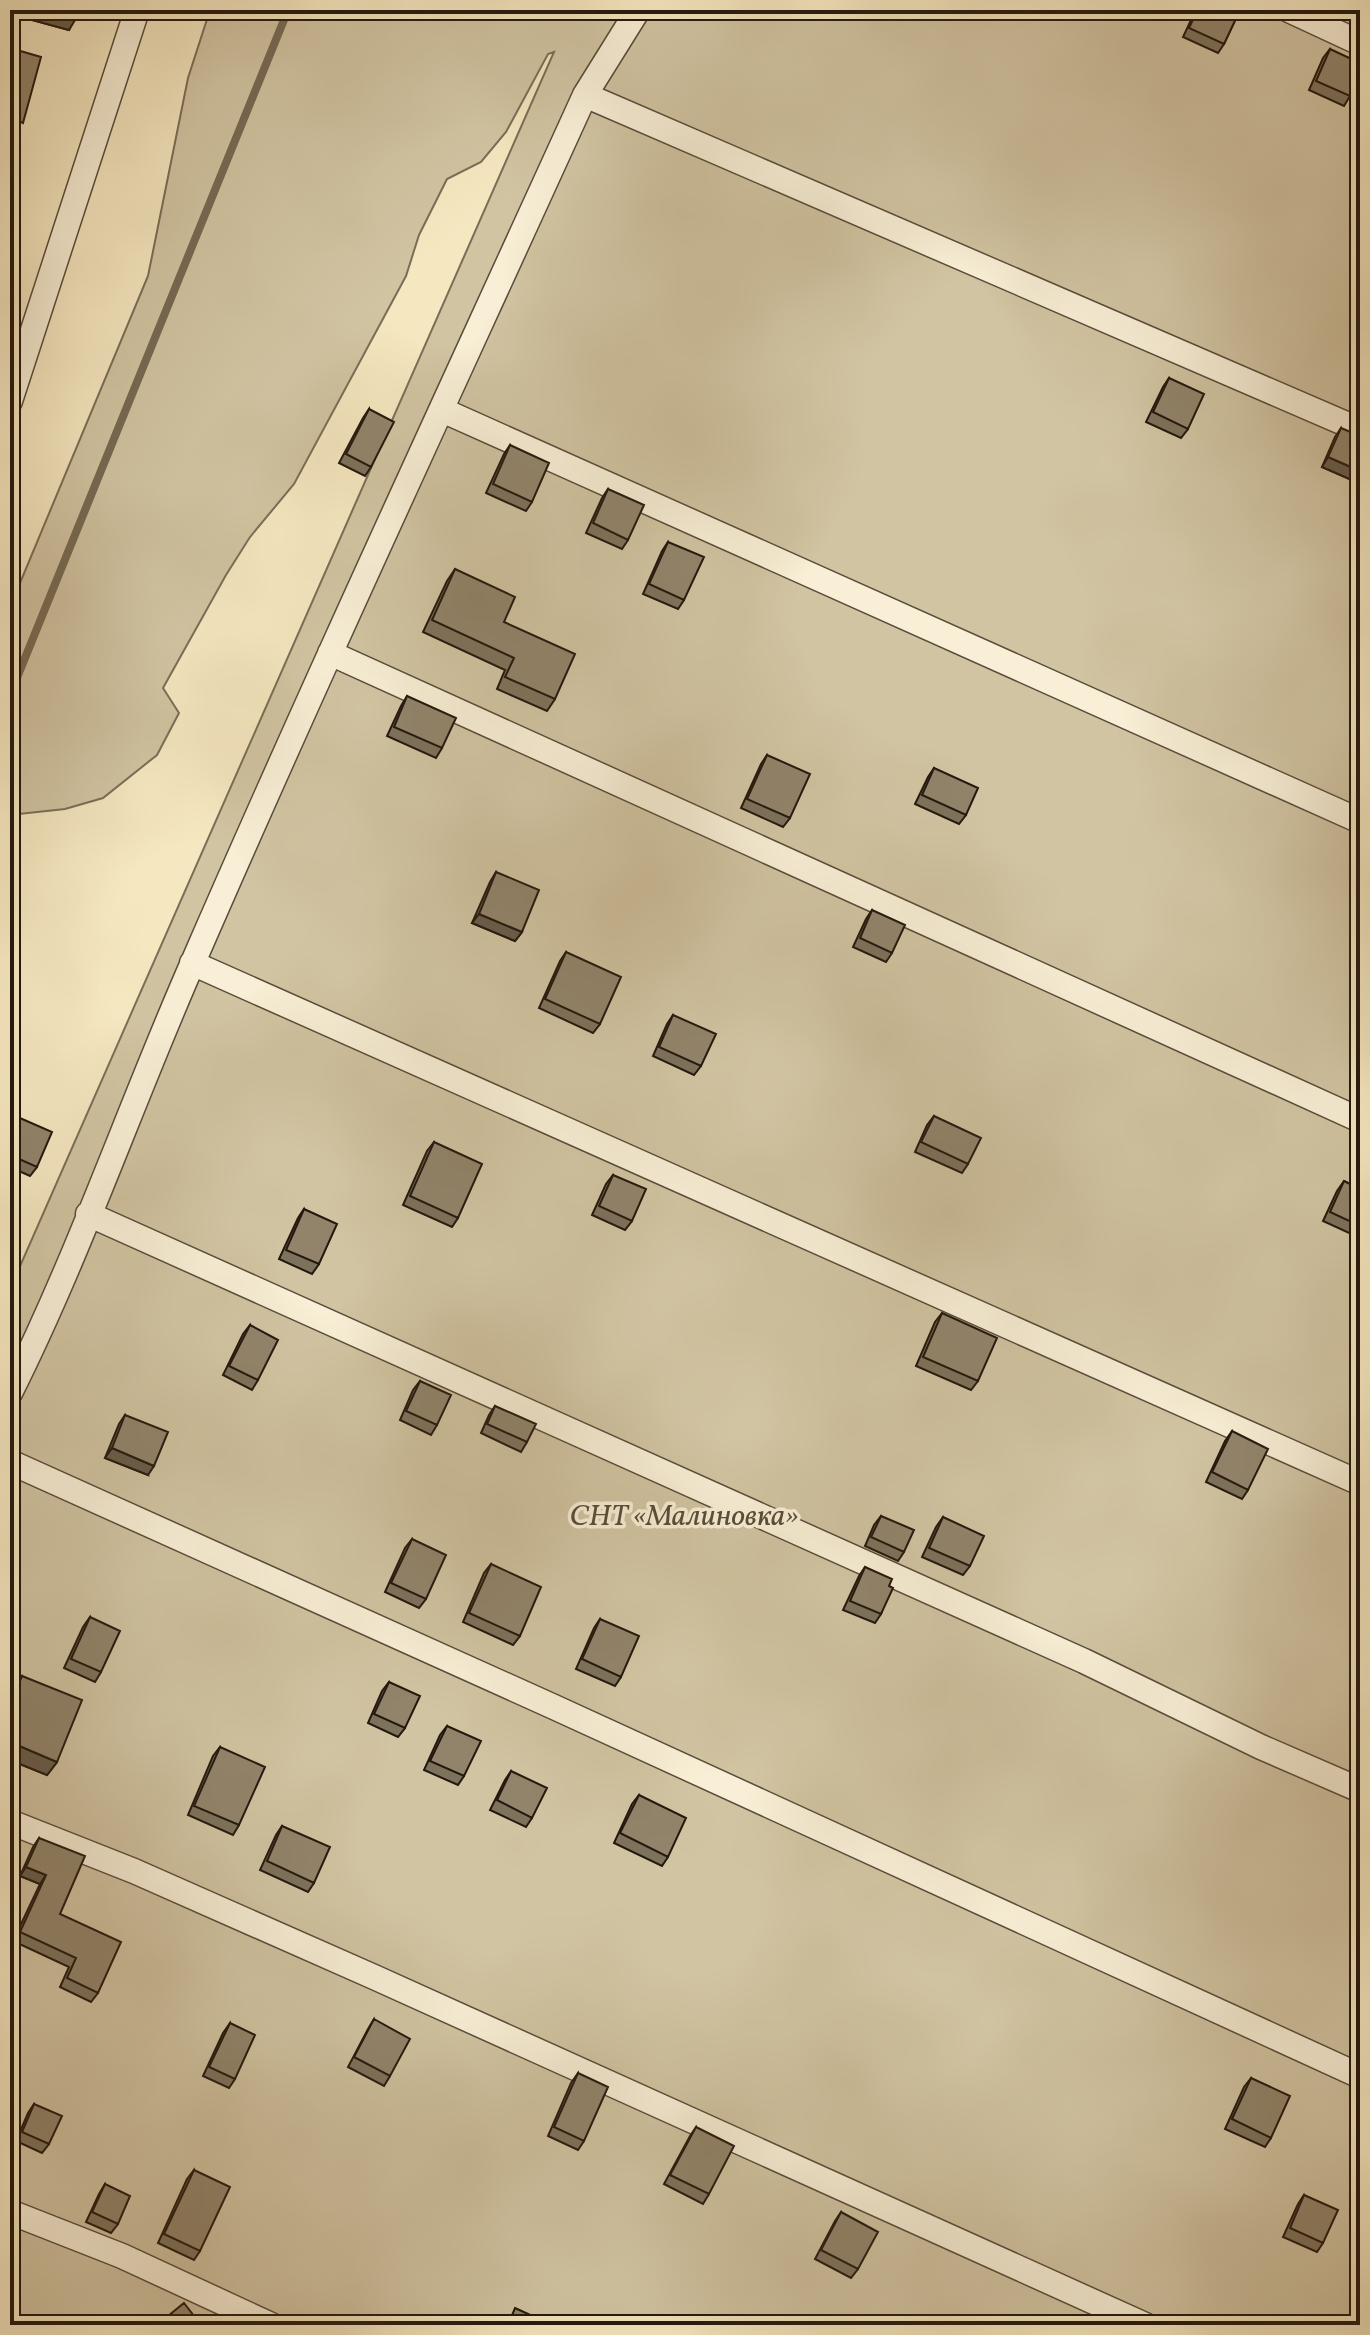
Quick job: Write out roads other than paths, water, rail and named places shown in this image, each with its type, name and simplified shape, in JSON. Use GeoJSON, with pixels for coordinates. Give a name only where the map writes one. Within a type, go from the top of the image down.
{"type":"FeatureCollection","features":[{"type":"Feature","properties":{"kind":"street"},"geometry":{"type":"LineString","coordinates":[[10,401],[137,10]]}},
{"type":"Feature","properties":{"kind":"street"},"geometry":{"type":"LineString","coordinates":[[10,1393],[41,1332],[192,963],[330,653],[585,95],[638,10]]}},
{"type":"Feature","properties":{"kind":"street"},"geometry":{"type":"LineString","coordinates":[[1289,10],[1360,43]]}},
{"type":"Feature","properties":{"kind":"street"},"geometry":{"type":"LineString","coordinates":[[585,95],[1360,430]]}},
{"type":"Feature","properties":{"kind":"street"},"geometry":{"type":"LineString","coordinates":[[442,410],[1360,821]]}},
{"type":"Feature","properties":{"kind":"street"},"geometry":{"type":"LineString","coordinates":[[330,653],[1360,1120]]}},
{"type":"Feature","properties":{"kind":"street"},"geometry":{"type":"LineString","coordinates":[[192,963],[1360,1483]]}},
{"type":"Feature","properties":{"kind":"street"},"geometry":{"type":"LineString","coordinates":[[88,1214],[1084,1661],[1261,1747],[1360,1790]]}},
{"type":"Feature","properties":{"kind":"street"},"geometry":{"type":"LineString","coordinates":[[10,1462],[1360,2076]]}},
{"type":"Feature","properties":{"kind":"street"},"geometry":{"type":"LineString","coordinates":[[10,1822],[134,1871],[1145,2325]]}},
{"type":"Feature","properties":{"kind":"street"},"geometry":{"type":"LineString","coordinates":[[10,2212],[122,2256],[271,2325]]}},
{"type":"Feature","properties":{"kind":"waterway"},"geometry":{"type":"LineString","coordinates":[[10,695],[288,10]]}},
{"type":"Feature","properties":{"kind":"park label","name":"СНТ «Малиновка»"},"geometry":{"type":"Point","coordinates":[684,1515]}}]}
